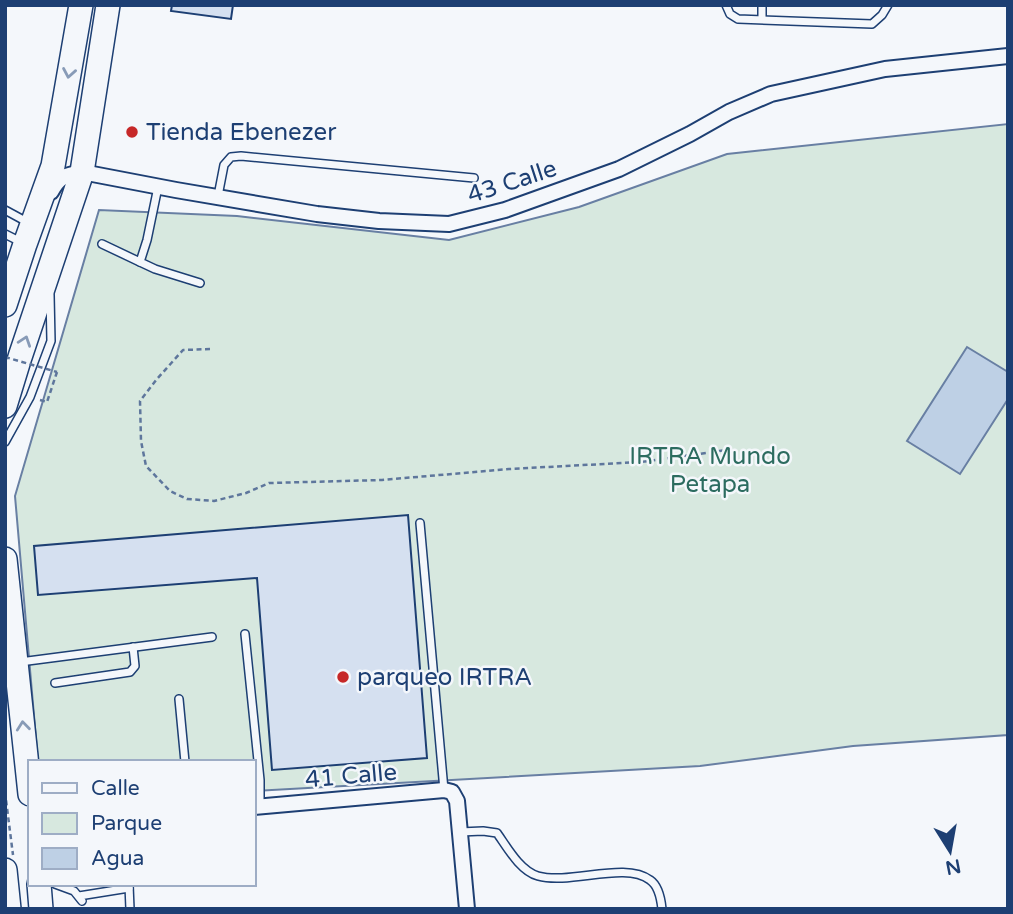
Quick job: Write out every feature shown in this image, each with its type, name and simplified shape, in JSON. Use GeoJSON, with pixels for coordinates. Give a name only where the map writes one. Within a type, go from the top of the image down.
{"type":"FeatureCollection","features":[{"type":"Feature","properties":{"kind":"main road"},"geometry":{"type":"LineString","coordinates":[[5,305],[24,230],[54,166],[81,5]]}},
{"type":"Feature","properties":{"kind":"main road"},"geometry":{"type":"LineString","coordinates":[[5,407],[82,172],[108,5]]}},
{"type":"Feature","properties":{"kind":"main road"},"geometry":{"type":"LineString","coordinates":[[5,559],[28,775]]}},
{"type":"Feature","properties":{"kind":"main road"},"geometry":{"type":"LineString","coordinates":[[9,864],[9,909]]}},
{"type":"Feature","properties":{"kind":"main road"},"geometry":{"type":"LineString","coordinates":[[38,886],[41,909]]}},
{"type":"Feature","properties":{"kind":"street","name":"43 Calle"},"geometry":{"type":"LineString","coordinates":[[82,172],[317,214],[379,221],[449,224],[505,210],[618,169],[690,135],[729,112],[771,94],[885,69],[1008,56]]}},
{"type":"Feature","properties":{"kind":"street"},"geometry":{"type":"LineString","coordinates":[[24,230],[58,180],[82,172]]}},
{"type":"Feature","properties":{"kind":"street"},"geometry":{"type":"LineString","coordinates":[[448,791],[457,801],[467,909]]}},
{"type":"Feature","properties":{"kind":"street","name":"41 Calle"},"geometry":{"type":"LineString","coordinates":[[257,807],[448,791]]}},
{"type":"Feature","properties":{"kind":"lane"},"geometry":{"type":"LineString","coordinates":[[726,5],[730,14],[738,19],[872,24],[888,5]]}},
{"type":"Feature","properties":{"kind":"lane"},"geometry":{"type":"LineString","coordinates":[[762,5],[762,19]]}},
{"type":"Feature","properties":{"kind":"lane"},"geometry":{"type":"LineString","coordinates":[[218,196],[224,165],[231,157],[241,156],[474,178]]}},
{"type":"Feature","properties":{"kind":"lane"},"geometry":{"type":"LineString","coordinates":[[140,262],[158,187]]}},
{"type":"Feature","properties":{"kind":"lane"},"geometry":{"type":"LineString","coordinates":[[5,210],[24,230]]}},
{"type":"Feature","properties":{"kind":"lane"},"geometry":{"type":"LineString","coordinates":[[102,244],[155,269],[200,283]]}},
{"type":"Feature","properties":{"kind":"lane"},"geometry":{"type":"LineString","coordinates":[[5,442],[30,397],[51,341],[50,268]]}},
{"type":"Feature","properties":{"kind":"lane"},"geometry":{"type":"LineString","coordinates":[[419,523],[448,791]]}},
{"type":"Feature","properties":{"kind":"lane"},"geometry":{"type":"LineString","coordinates":[[245,634],[260,780],[257,807]]}},
{"type":"Feature","properties":{"kind":"lane"},"geometry":{"type":"LineString","coordinates":[[16,663],[212,637]]}},
{"type":"Feature","properties":{"kind":"lane"},"geometry":{"type":"LineString","coordinates":[[55,683],[130,672],[135,666],[133,647]]}},
{"type":"Feature","properties":{"kind":"lane"},"geometry":{"type":"LineString","coordinates":[[178,699],[185,760]]}},
{"type":"Feature","properties":{"kind":"lane"},"geometry":{"type":"LineString","coordinates":[[460,832],[497,833],[520,863],[535,875],[562,879],[626,872],[639,874],[652,880],[661,896],[662,909]]}},
{"type":"Feature","properties":{"kind":"lane"},"geometry":{"type":"LineString","coordinates":[[60,886],[74,891],[80,898],[129,886],[130,909]]}},
{"type":"Feature","properties":{"kind":"path"},"geometry":{"type":"LineString","coordinates":[[210,349],[183,350],[140,401],[141,441],[146,466],[170,491],[187,499],[214,501],[246,493],[269,483],[382,481],[509,469],[641,461],[727,450]]}},
{"type":"Feature","properties":{"kind":"path"},"geometry":{"type":"LineString","coordinates":[[5,357],[57,372],[47,402]]}},
{"type":"Feature","properties":{"kind":"path"},"geometry":{"type":"LineString","coordinates":[[5,792],[9,864]]}},
{"type":"Feature","properties":{"kind":"green space","name":"IRTRA Mundo Petapa"},"geometry":{"type":"Polygon","coordinates":[[[1008,124],[1008,735],[853,746],[700,766],[256,791],[256,760],[38,760],[15,496],[99,210],[237,216],[449,240],[579,207],[727,154],[1008,124]]]}},
{"type":"Feature","properties":{"kind":"water"},"geometry":{"type":"Polygon","coordinates":[[[967,347],[1008,372],[1008,399],[960,474],[907,441],[967,347]]]}},
{"type":"Feature","properties":{"kind":"building"},"geometry":{"type":"Polygon","coordinates":[[[172,5],[233,5],[231,19],[171,11],[172,5]]]}},
{"type":"Feature","properties":{"kind":"building","name":"parqueo IRTRA"},"geometry":{"type":"Polygon","coordinates":[[[408,515],[427,758],[272,770],[257,578],[38,595],[34,546],[408,515]]]}},
{"type":"Feature","properties":{"kind":"place","name":"Tienda Ebenezer"},"geometry":{"type":"Point","coordinates":[132,132]}},
{"type":"Feature","properties":{"kind":"place","name":"parqueo IRTRA"},"geometry":{"type":"Point","coordinates":[343,677]}}]}
